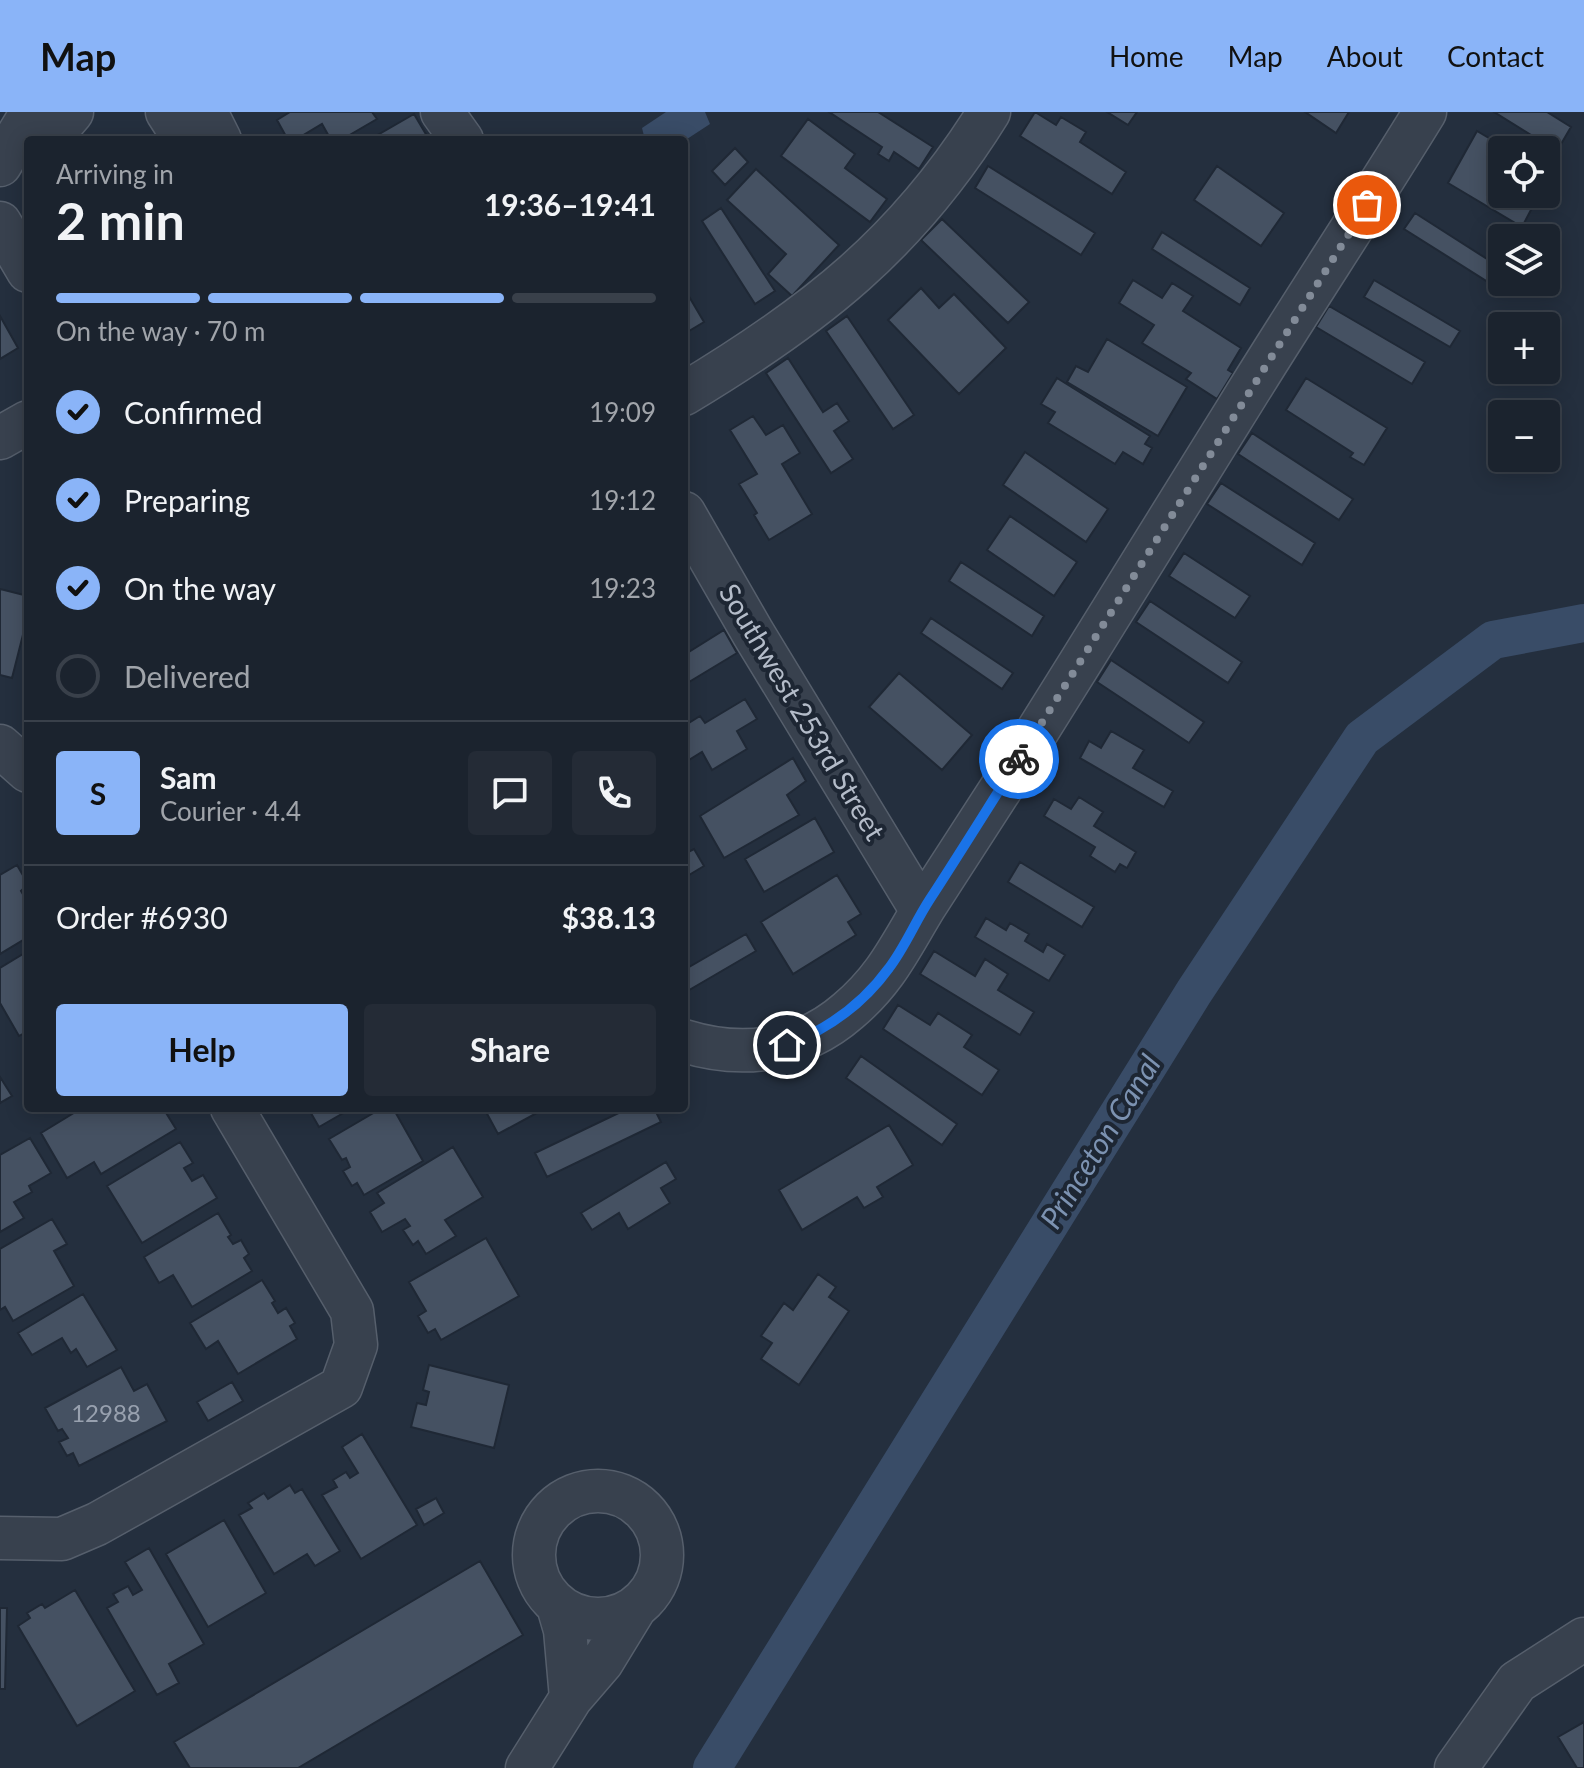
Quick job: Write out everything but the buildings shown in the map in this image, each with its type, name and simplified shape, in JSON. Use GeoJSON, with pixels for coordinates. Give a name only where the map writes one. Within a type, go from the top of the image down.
{"type":"FeatureCollection","features":[{"type":"Feature","properties":{"kind":"street"},"geometry":{"type":"LineString","coordinates":[[0,165],[32,112]]}},
{"type":"Feature","properties":{"kind":"street"},"geometry":{"type":"LineString","coordinates":[[51,136],[72,112]]}},
{"type":"Feature","properties":{"kind":"street"},"geometry":{"type":"LineString","coordinates":[[167,112],[182,136]]}},
{"type":"Feature","properties":{"kind":"street"},"geometry":{"type":"LineString","coordinates":[[206,112],[218,136]]}},
{"type":"Feature","properties":{"kind":"street"},"geometry":{"type":"LineString","coordinates":[[442,112],[459,136]]}},
{"type":"Feature","properties":{"kind":"street"},"geometry":{"type":"LineString","coordinates":[[688,392],[759,349],[857,273],[933,193],[989,112]]}},
{"type":"Feature","properties":{"kind":"street"},"geometry":{"type":"LineString","coordinates":[[688,1042],[730,1051],[761,1051],[787,1045],[826,1027],[846,1013],[881,979],[1425,112]]}},
{"type":"Feature","properties":{"kind":"street"},"geometry":{"type":"LineString","coordinates":[[0,174],[24,159]]}},
{"type":"Feature","properties":{"kind":"street"},"geometry":{"type":"LineString","coordinates":[[0,223],[24,264]]}},
{"type":"Feature","properties":{"kind":"street"},"geometry":{"type":"LineString","coordinates":[[0,438],[24,424]]}},
{"type":"Feature","properties":{"kind":"street","name":"Southwest 253rd Street"},"geometry":{"type":"LineString","coordinates":[[688,520],[922,911]]}},
{"type":"Feature","properties":{"kind":"street"},"geometry":{"type":"LineString","coordinates":[[0,1538],[62,1539],[97,1524],[341,1387],[356,1345],[352,1311],[234,1112]]}},
{"type":"Feature","properties":{"kind":"street"},"geometry":{"type":"LineString","coordinates":[[583,1492],[618,1494],[634,1502],[647,1513],[657,1528],[662,1546],[658,1581],[648,1596],[621,1616],[604,1620],[572,1614],[558,1606],[545,1592],[537,1576],[534,1559],[538,1532],[552,1510],[566,1499],[583,1492]]}},
{"type":"Feature","properties":{"kind":"street"},"geometry":{"type":"LineString","coordinates":[[558,1606],[565,1630],[571,1698]]}},
{"type":"Feature","properties":{"kind":"street"},"geometry":{"type":"LineString","coordinates":[[527,1768],[571,1698],[602,1662],[635,1608]]}},
{"type":"Feature","properties":{"kind":"street"},"geometry":{"type":"LineString","coordinates":[[1456,1768],[1517,1682],[1584,1639]]}},
{"type":"Feature","properties":{"kind":"water"},"geometry":{"type":"Polygon","coordinates":[[[666,112],[705,112],[710,124],[688,138],[644,136],[642,128],[666,112]]]}},
{"type":"Feature","properties":{"kind":"waterway","name":"Princeton Canal"},"geometry":{"type":"LineString","coordinates":[[712,1768],[1194,992],[1362,738],[1493,640],[1584,623]]}},
{"type":"Feature","properties":{"kind":"way so far"},"geometry":{"type":"LineString","coordinates":[[1019,759],[1367,205]]}},
{"type":"Feature","properties":{"kind":"route"},"geometry":{"type":"LineString","coordinates":[[787,1045],[808,1037],[846,1013],[890,967],[1019,759]]}}]}
